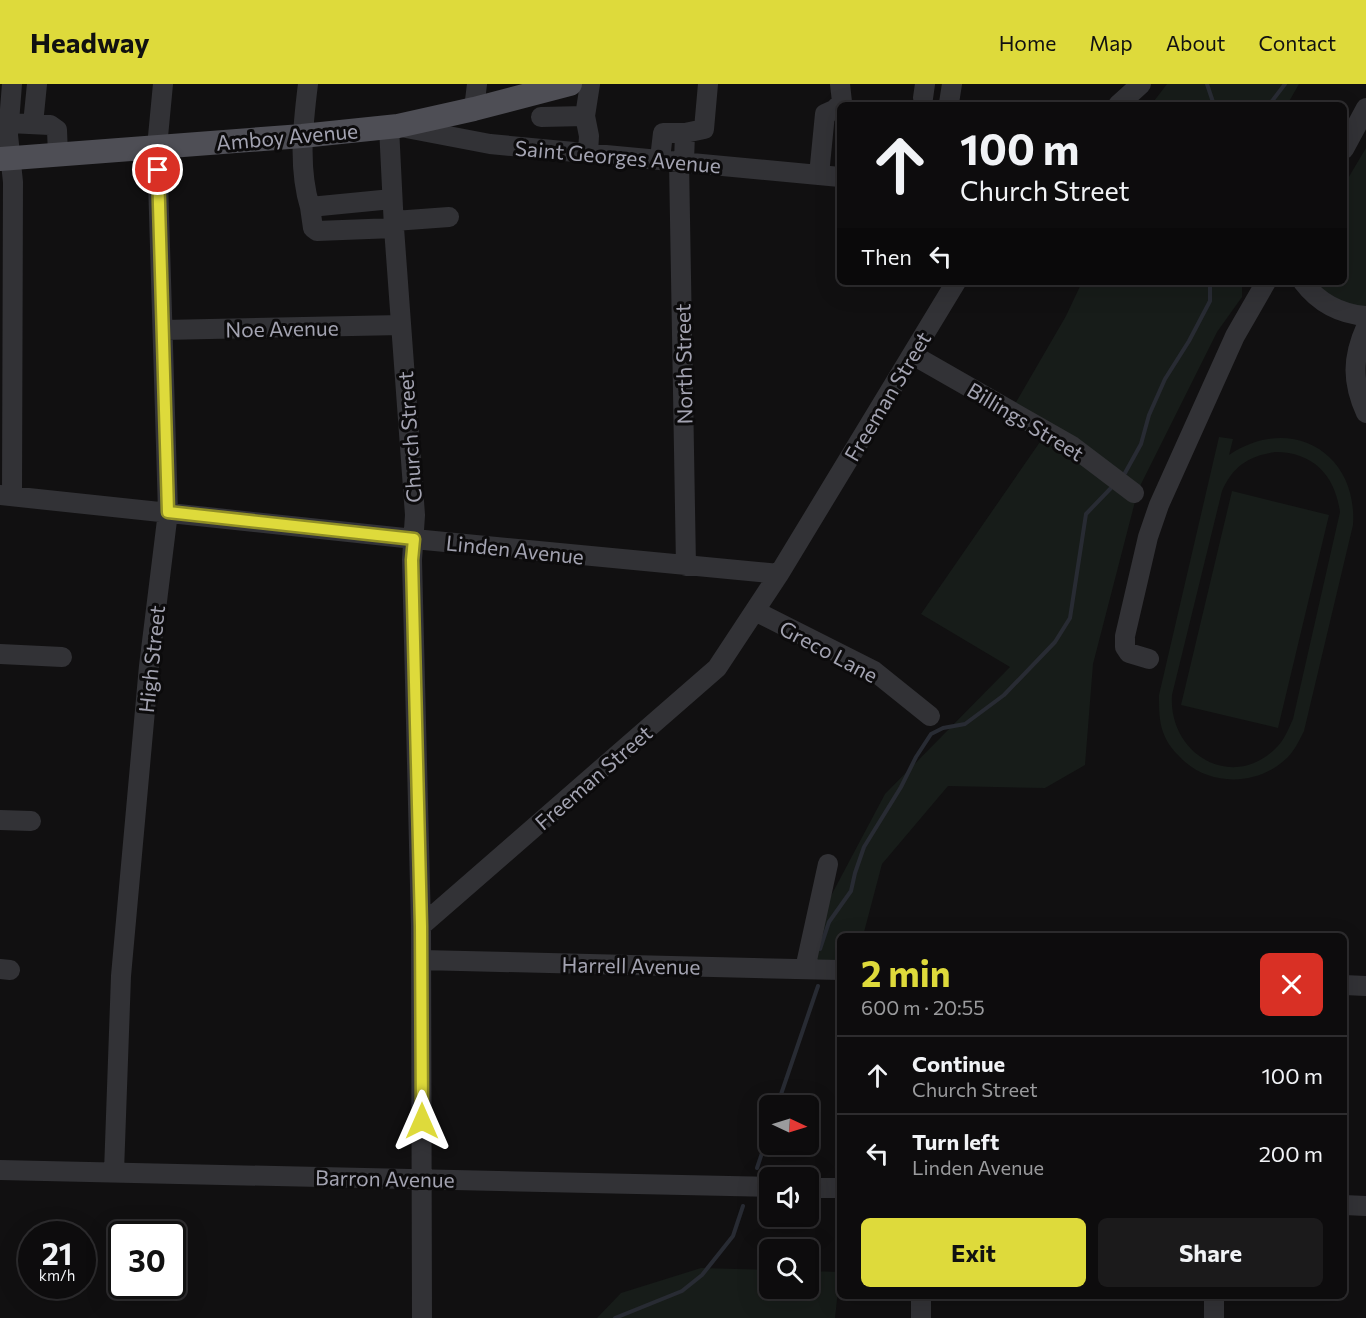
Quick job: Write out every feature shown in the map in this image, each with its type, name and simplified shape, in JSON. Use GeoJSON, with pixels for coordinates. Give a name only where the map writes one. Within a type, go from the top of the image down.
{"type":"FeatureCollection","features":[{"type":"Feature","properties":{"kind":"main road","name":"Amboy Avenue"},"geometry":{"type":"LineString","coordinates":[[5,159],[394,127],[570,84]]}},
{"type":"Feature","properties":{"kind":"street"},"geometry":{"type":"LineString","coordinates":[[6,495],[13,182],[5,159],[12,84]]}},
{"type":"Feature","properties":{"kind":"street"},"geometry":{"type":"LineString","coordinates":[[33,124],[37,84]]}},
{"type":"Feature","properties":{"kind":"street","name":"High Street"},"geometry":{"type":"LineString","coordinates":[[114,1172],[122,965],[149,666],[168,512],[157,147],[163,84]]}},
{"type":"Feature","properties":{"kind":"street"},"geometry":{"type":"LineString","coordinates":[[308,84],[302,136],[306,194],[314,228],[317,231],[394,225],[449,217]]}},
{"type":"Feature","properties":{"kind":"street"},"geometry":{"type":"LineString","coordinates":[[474,109],[477,84]]}},
{"type":"Feature","properties":{"kind":"street"},"geometry":{"type":"LineString","coordinates":[[588,153],[589,136],[585,116],[590,84]]}},
{"type":"Feature","properties":{"kind":"street","name":"North Street"},"geometry":{"type":"LineString","coordinates":[[686,566],[674,161],[663,134],[704,129],[708,84]]}},
{"type":"Feature","properties":{"kind":"street"},"geometry":{"type":"LineString","coordinates":[[840,84],[842,102]]}},
{"type":"Feature","properties":{"kind":"street"},"geometry":{"type":"LineString","coordinates":[[1121,102],[1141,84]]}},
{"type":"Feature","properties":{"kind":"street"},"geometry":{"type":"LineString","coordinates":[[525,96],[541,117]]}},
{"type":"Feature","properties":{"kind":"street"},"geometry":{"type":"LineString","coordinates":[[819,175],[825,114],[837,107]]}},
{"type":"Feature","properties":{"kind":"street"},"geometry":{"type":"LineString","coordinates":[[1347,143],[1366,108]]}},
{"type":"Feature","properties":{"kind":"street"},"geometry":{"type":"LineString","coordinates":[[541,117],[585,116]]}},
{"type":"Feature","properties":{"kind":"street"},"geometry":{"type":"LineString","coordinates":[[530,148],[541,117]]}},
{"type":"Feature","properties":{"kind":"street"},"geometry":{"type":"LineString","coordinates":[[9,123],[50,126],[57,130],[58,155]]}},
{"type":"Feature","properties":{"kind":"street","name":"Saint Georges Avenue"},"geometry":{"type":"LineString","coordinates":[[394,127],[490,144],[837,177]]}},
{"type":"Feature","properties":{"kind":"street","name":"Church Street"},"geometry":{"type":"LineString","coordinates":[[394,127],[392,199],[415,515],[412,560],[421,926]]}},
{"type":"Feature","properties":{"kind":"street"},"geometry":{"type":"LineString","coordinates":[[310,207],[392,199]]}},
{"type":"Feature","properties":{"kind":"street","name":"Freeman Street"},"geometry":{"type":"LineString","coordinates":[[421,926],[717,668],[779,574],[954,285]]}},
{"type":"Feature","properties":{"kind":"street"},"geometry":{"type":"LineString","coordinates":[[1149,659],[1129,653],[1125,647],[1125,636],[1148,537],[1168,482],[1232,342],[1264,285]]}},
{"type":"Feature","properties":{"kind":"street"},"geometry":{"type":"LineString","coordinates":[[1306,285],[1327,305],[1339,311],[1366,316]]}},
{"type":"Feature","properties":{"kind":"street","name":"Noe Avenue"},"geometry":{"type":"LineString","coordinates":[[163,330],[401,325]]}},
{"type":"Feature","properties":{"kind":"street"},"geometry":{"type":"LineString","coordinates":[[1366,327],[1356,352],[1354,370],[1366,413]]}},
{"type":"Feature","properties":{"kind":"street","name":"Billings Street"},"geometry":{"type":"LineString","coordinates":[[913,355],[1072,446],[1134,494]]}},
{"type":"Feature","properties":{"kind":"street","name":"Linden Avenue"},"geometry":{"type":"LineString","coordinates":[[6,495],[414,539],[779,574]]}},
{"type":"Feature","properties":{"kind":"street","name":"Greco Lane"},"geometry":{"type":"LineString","coordinates":[[754,611],[874,671],[930,716]]}},
{"type":"Feature","properties":{"kind":"street"},"geometry":{"type":"LineString","coordinates":[[0,654],[62,657]]}},
{"type":"Feature","properties":{"kind":"street"},"geometry":{"type":"LineString","coordinates":[[0,820],[31,821]]}},
{"type":"Feature","properties":{"kind":"street"},"geometry":{"type":"LineString","coordinates":[[805,969],[828,864]]}},
{"type":"Feature","properties":{"kind":"street"},"geometry":{"type":"LineString","coordinates":[[421,926],[422,1318]]}},
{"type":"Feature","properties":{"kind":"street","name":"Harrell Avenue"},"geometry":{"type":"LineString","coordinates":[[421,960],[837,970]]}},
{"type":"Feature","properties":{"kind":"street"},"geometry":{"type":"LineString","coordinates":[[1347,985],[1366,986]]}},
{"type":"Feature","properties":{"kind":"street","name":"Barron Avenue"},"geometry":{"type":"LineString","coordinates":[[0,1170],[759,1187]]}},
{"type":"Feature","properties":{"kind":"street"},"geometry":{"type":"LineString","coordinates":[[819,1188],[837,1188]]}},
{"type":"Feature","properties":{"kind":"street"},"geometry":{"type":"LineString","coordinates":[[1347,1204],[1366,1206]]}},
{"type":"Feature","properties":{"kind":"street"},"geometry":{"type":"LineString","coordinates":[[921,1299],[921,1318]]}},
{"type":"Feature","properties":{"kind":"street"},"geometry":{"type":"LineString","coordinates":[[1214,1299],[1214,1318]]}},
{"type":"Feature","properties":{"kind":"shaded area"},"geometry":{"type":"Polygon","coordinates":[[[1167,84],[1299,84],[1289,102],[1153,102],[1167,84]]]}},
{"type":"Feature","properties":{"kind":"shaded area"},"geometry":{"type":"Polygon","coordinates":[[[1366,148],[1366,308],[1340,303],[1316,285],[1347,285],[1347,180],[1366,148]]]}},
{"type":"Feature","properties":{"kind":"shaded area"},"geometry":{"type":"Polygon","coordinates":[[[1081,285],[1242,285],[1242,297],[1217,332],[1138,490],[1093,664],[1085,765],[1045,788],[948,786],[882,864],[864,933],[837,933],[837,962],[816,968],[816,924],[885,794],[1010,667],[921,614],[1042,439],[1008,416],[1066,316],[1081,285]]]}},
{"type":"Feature","properties":{"kind":"shaded area"},"geometry":{"type":"Polygon","coordinates":[[[1219,437],[1233,439],[1229,455],[1252,443],[1274,438],[1296,440],[1315,447],[1332,460],[1344,477],[1352,499],[1353,525],[1304,731],[1295,749],[1275,768],[1247,778],[1217,778],[1203,773],[1189,766],[1167,742],[1161,723],[1159,695],[1219,437]],[[1275,452],[1257,456],[1237,469],[1226,482],[1172,695],[1173,716],[1180,734],[1191,749],[1205,760],[1221,766],[1239,767],[1257,762],[1277,747],[1293,719],[1340,512],[1328,477],[1311,461],[1289,453],[1275,452]]]}},
{"type":"Feature","properties":{"kind":"shaded area"},"geometry":{"type":"Polygon","coordinates":[[[1232,491],[1329,515],[1278,728],[1181,705],[1232,491]]]}},
{"type":"Feature","properties":{"kind":"shaded area"},"geometry":{"type":"Polygon","coordinates":[[[701,1268],[759,1270],[759,1299],[819,1299],[819,1271],[837,1272],[835,1318],[597,1318],[621,1293],[701,1268]]]}},
{"type":"Feature","properties":{"kind":"waterway"},"geometry":{"type":"LineString","coordinates":[[1207,84],[1213,102]]}},
{"type":"Feature","properties":{"kind":"waterway"},"geometry":{"type":"LineString","coordinates":[[1271,102],[1285,84]]}},
{"type":"Feature","properties":{"kind":"waterway"},"geometry":{"type":"LineString","coordinates":[[1125,473],[1141,444],[1149,415],[1165,379],[1210,301],[1210,285]]}},
{"type":"Feature","properties":{"kind":"waterway"},"geometry":{"type":"LineString","coordinates":[[820,949],[829,922],[851,891],[864,847],[931,734],[943,728],[965,724],[1004,695],[1055,642],[1070,618],[1086,514],[1111,488]]}},
{"type":"Feature","properties":{"kind":"waterway"},"geometry":{"type":"LineString","coordinates":[[781,1095],[818,986]]}},
{"type":"Feature","properties":{"kind":"waterway"},"geometry":{"type":"LineString","coordinates":[[757,1168],[761,1155]]}},
{"type":"Feature","properties":{"kind":"waterway"},"geometry":{"type":"LineString","coordinates":[[615,1318],[682,1291],[702,1275],[733,1236],[743,1206]]}},
{"type":"Feature","properties":{"kind":"route"},"geometry":{"type":"LineString","coordinates":[[158,170],[168,512],[414,539],[412,560],[421,926],[422,1121]]}}]}
